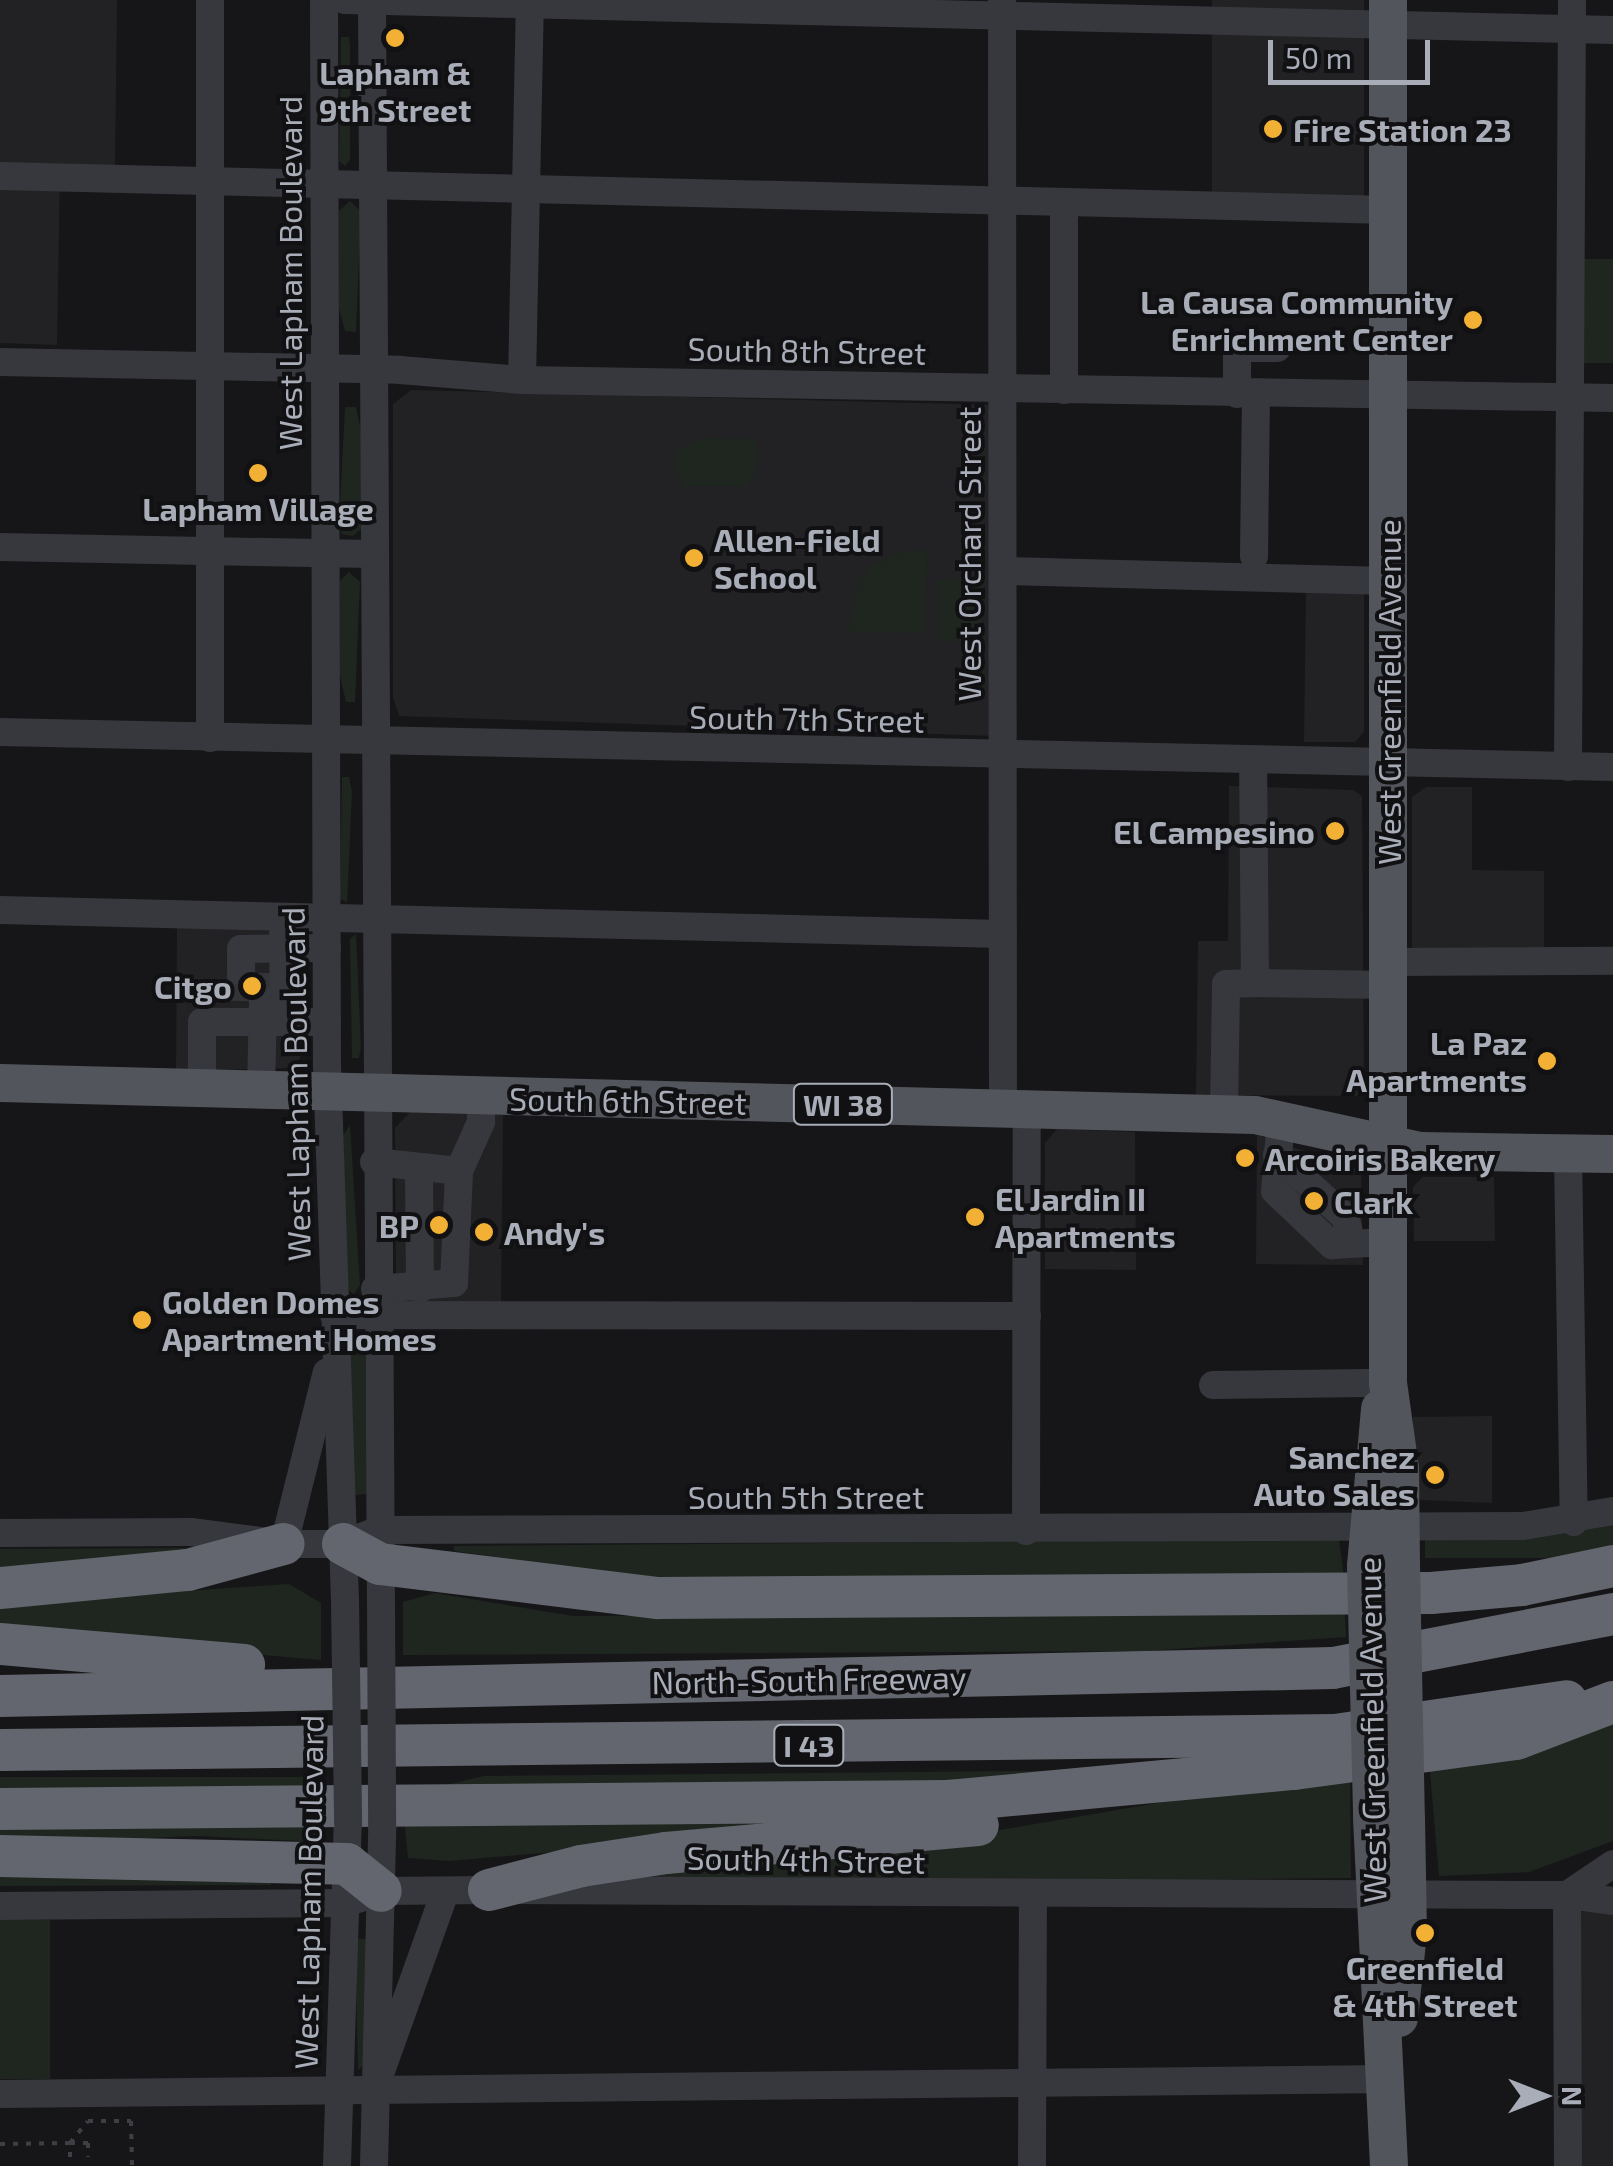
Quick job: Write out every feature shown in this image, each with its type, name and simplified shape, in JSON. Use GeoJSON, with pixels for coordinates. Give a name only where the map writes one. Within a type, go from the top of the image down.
{"type":"FeatureCollection","features":[{"type":"Feature","properties":{"kind":"highway"},"geometry":{"type":"LineString","coordinates":[[0,1588],[188,1570],[284,1544]]}},
{"type":"Feature","properties":{"kind":"highway"},"geometry":{"type":"LineString","coordinates":[[371,1560],[658,1598],[1431,1593],[1522,1585],[1613,1566]]}},
{"type":"Feature","properties":{"kind":"highway","name":"North-South Freeway"},"geometry":{"type":"LineString","coordinates":[[0,1696],[1333,1668],[1613,1614]]}},
{"type":"Feature","properties":{"kind":"highway"},"geometry":{"type":"LineString","coordinates":[[0,1644],[479,1684]]}},
{"type":"Feature","properties":{"kind":"highway","name":"North-South Freeway"},"geometry":{"type":"LineString","coordinates":[[0,1750],[1334,1734],[1567,1701],[1613,1687]]}},
{"type":"Feature","properties":{"kind":"highway"},"geometry":{"type":"LineString","coordinates":[[0,1810],[948,1801],[1294,1769],[1516,1739],[1613,1702]]}},
{"type":"Feature","properties":{"kind":"highway"},"geometry":{"type":"LineString","coordinates":[[489,1890],[581,1866],[666,1853],[1051,1817],[1294,1769]]}},
{"type":"Feature","properties":{"kind":"highway"},"geometry":{"type":"LineString","coordinates":[[0,1856],[356,1870]]}},
{"type":"Feature","properties":{"kind":"main road","name":"West Greenfield Avenue"},"geometry":{"type":"LineString","coordinates":[[1388,14],[1388,1144],[1370,1243],[1388,1383],[1384,1565],[1391,1897],[1389,2166]]}},
{"type":"Feature","properties":{"kind":"main road","name":"South 6th Street"},"geometry":{"type":"LineString","coordinates":[[0,1083],[1224,1114],[1279,1138],[1388,1144],[1472,1154],[1613,1154]]}},
{"type":"Feature","properties":{"kind":"street"},"geometry":{"type":"LineString","coordinates":[[210,0],[210,738]]}},
{"type":"Feature","properties":{"kind":"street","name":"West Lapham Boulevard"},"geometry":{"type":"LineString","coordinates":[[324,0],[328,1093],[335,1328],[371,1560],[345,1600],[356,1870],[374,2086],[374,2166]]}},
{"type":"Feature","properties":{"kind":"street"},"geometry":{"type":"LineString","coordinates":[[345,0],[1317,12],[1613,30]]}},
{"type":"Feature","properties":{"kind":"street","name":"West Lapham Boulevard"},"geometry":{"type":"LineString","coordinates":[[337,2166],[339,2086],[356,1870],[382,1827],[371,1560],[375,1301],[372,0]]}},
{"type":"Feature","properties":{"kind":"street"},"geometry":{"type":"LineString","coordinates":[[1568,767],[1572,0]]}},
{"type":"Feature","properties":{"kind":"street"},"geometry":{"type":"LineString","coordinates":[[522,380],[530,2]]}},
{"type":"Feature","properties":{"kind":"street","name":"West Orchard Street"},"geometry":{"type":"LineString","coordinates":[[1002,9],[1003,934],[1027,1316],[1026,1532]]}},
{"type":"Feature","properties":{"kind":"street"},"geometry":{"type":"LineString","coordinates":[[0,176],[1388,210]]}},
{"type":"Feature","properties":{"kind":"street"},"geometry":{"type":"LineString","coordinates":[[1064,202],[1064,390]]}},
{"type":"Feature","properties":{"kind":"street"},"geometry":{"type":"LineString","coordinates":[[1254,556],[1246,395],[1237,348],[1277,348]]}},
{"type":"Feature","properties":{"kind":"street","name":"South 8th Street"},"geometry":{"type":"LineString","coordinates":[[0,362],[370,370],[522,380],[1388,398],[1613,398]]}},
{"type":"Feature","properties":{"kind":"street"},"geometry":{"type":"LineString","coordinates":[[0,548],[371,554]]}},
{"type":"Feature","properties":{"kind":"street"},"geometry":{"type":"LineString","coordinates":[[1002,571],[1388,582]]}},
{"type":"Feature","properties":{"kind":"street","name":"South 7th Street"},"geometry":{"type":"LineString","coordinates":[[0,732],[1253,764],[1613,767]]}},
{"type":"Feature","properties":{"kind":"street"},"geometry":{"type":"LineString","coordinates":[[1253,764],[1255,984]]}},
{"type":"Feature","properties":{"kind":"street"},"geometry":{"type":"LineString","coordinates":[[0,910],[1003,934]]}},
{"type":"Feature","properties":{"kind":"street"},"geometry":{"type":"LineString","coordinates":[[261,1091],[258,1014],[263,960],[283,918]]}},
{"type":"Feature","properties":{"kind":"street"},"geometry":{"type":"LineString","coordinates":[[263,960],[327,948]]}},
{"type":"Feature","properties":{"kind":"street"},"geometry":{"type":"LineString","coordinates":[[1224,1114],[1226,984],[1613,961]]}},
{"type":"Feature","properties":{"kind":"street"},"geometry":{"type":"LineString","coordinates":[[202,1089],[202,1022],[258,1014],[327,1022]]}},
{"type":"Feature","properties":{"kind":"street"},"geometry":{"type":"LineString","coordinates":[[284,1544],[335,1328],[375,1301],[454,1282],[458,1273],[459,1171],[480,1122],[480,1096]]}},
{"type":"Feature","properties":{"kind":"street"},"geometry":{"type":"LineString","coordinates":[[1279,1138],[1275,1191],[1332,1245],[1370,1243]]}},
{"type":"Feature","properties":{"kind":"street"},"geometry":{"type":"LineString","coordinates":[[1568,1154],[1574,1522]]}},
{"type":"Feature","properties":{"kind":"street"},"geometry":{"type":"LineString","coordinates":[[374,1162],[403,1162],[419,1171],[459,1171]]}},
{"type":"Feature","properties":{"kind":"street"},"geometry":{"type":"LineString","coordinates":[[419,1171],[420,1289]]}},
{"type":"Feature","properties":{"kind":"street"},"geometry":{"type":"LineString","coordinates":[[375,1301],[1027,1316]]}},
{"type":"Feature","properties":{"kind":"street"},"geometry":{"type":"LineString","coordinates":[[1214,1385],[1388,1383]]}},
{"type":"Feature","properties":{"kind":"street","name":"South 5th Street"},"geometry":{"type":"LineString","coordinates":[[0,1533],[191,1532],[371,1560],[1026,1532],[1574,1522],[1613,1511]]}},
{"type":"Feature","properties":{"kind":"street"},"geometry":{"type":"LineString","coordinates":[[1568,2166],[1567,1895],[1613,1864]]}},
{"type":"Feature","properties":{"kind":"street","name":"South 4th Street"},"geometry":{"type":"LineString","coordinates":[[0,1906],[356,1870],[445,1892],[1033,1897],[1567,1895],[1613,1901]]}},
{"type":"Feature","properties":{"kind":"street"},"geometry":{"type":"LineString","coordinates":[[374,2086],[445,1892]]}},
{"type":"Feature","properties":{"kind":"street"},"geometry":{"type":"LineString","coordinates":[[1032,2166],[1033,1897]]}},
{"type":"Feature","properties":{"kind":"street"},"geometry":{"type":"LineString","coordinates":[[0,2094],[339,2086],[1032,2086],[1389,2080]]}},
{"type":"Feature","properties":{"kind":"path"},"geometry":{"type":"LineString","coordinates":[[70,2157],[70,2143],[88,2122],[132,2122],[132,2166]]}},
{"type":"Feature","properties":{"kind":"path"},"geometry":{"type":"LineString","coordinates":[[0,2144],[88,2142],[88,2157]]}},
{"type":"Feature","properties":{"kind":"shaded area"},"geometry":{"type":"Polygon","coordinates":[[[0,0],[117,0],[115,170],[60,169],[57,345],[0,343],[0,0]]]}},
{"type":"Feature","properties":{"kind":"shaded area"},"geometry":{"type":"Polygon","coordinates":[[[1212,0],[1364,0],[1364,198],[1212,198],[1212,0]]]}},
{"type":"Feature","properties":{"kind":"shaded area"},"geometry":{"type":"Polygon","coordinates":[[[341,37],[349,37],[350,47],[350,160],[345,166],[339,161],[341,37]]]}},
{"type":"Feature","properties":{"kind":"shaded area"},"geometry":{"type":"Polygon","coordinates":[[[350,201],[361,212],[356,332],[345,331],[339,309],[339,211],[350,201]]]}},
{"type":"Feature","properties":{"kind":"shaded area"},"geometry":{"type":"Polygon","coordinates":[[[1579,259],[1613,259],[1613,363],[1579,363],[1579,259]]]}},
{"type":"Feature","properties":{"kind":"shaded area","name":"Allen-Field School"},"geometry":{"type":"Polygon","coordinates":[[[411,390],[995,405],[995,736],[399,716],[393,697],[393,404],[411,390]]]}},
{"type":"Feature","properties":{"kind":"shaded area"},"geometry":{"type":"Polygon","coordinates":[[[345,407],[356,407],[361,431],[361,529],[353,536],[342,534],[339,525],[345,407]]]}},
{"type":"Feature","properties":{"kind":"shaded area"},"geometry":{"type":"Polygon","coordinates":[[[705,438],[756,439],[755,476],[746,486],[684,486],[675,469],[675,450],[705,438]]]}},
{"type":"Feature","properties":{"kind":"shaded area"},"geometry":{"type":"Polygon","coordinates":[[[927,550],[925,633],[848,632],[858,583],[870,568],[904,551],[927,550]]]}},
{"type":"Feature","properties":{"kind":"shaded area"},"geometry":{"type":"Polygon","coordinates":[[[349,572],[360,582],[355,702],[346,702],[340,676],[340,581],[349,572]]]}},
{"type":"Feature","properties":{"kind":"shaded area"},"geometry":{"type":"Polygon","coordinates":[[[938,580],[981,580],[981,641],[938,641],[938,580]]]}},
{"type":"Feature","properties":{"kind":"shaded area"},"geometry":{"type":"Polygon","coordinates":[[[1306,591],[1364,591],[1364,732],[1355,742],[1304,742],[1306,591]]]}},
{"type":"Feature","properties":{"kind":"shaded area"},"geometry":{"type":"Polygon","coordinates":[[[342,777],[349,777],[352,792],[347,903],[340,898],[342,777]]]}},
{"type":"Feature","properties":{"kind":"shaded area"},"geometry":{"type":"Polygon","coordinates":[[[1229,786],[1353,790],[1362,796],[1364,1083],[1357,1096],[1196,1095],[1198,941],[1228,941],[1229,786]]]}},
{"type":"Feature","properties":{"kind":"shaded area"},"geometry":{"type":"Polygon","coordinates":[[[1426,787],[1472,787],[1472,870],[1544,871],[1544,952],[1412,950],[1412,797],[1426,787]]]}},
{"type":"Feature","properties":{"kind":"shaded area"},"geometry":{"type":"Polygon","coordinates":[[[177,926],[306,926],[306,1045],[295,1068],[176,1071],[177,926]]]}},
{"type":"Feature","properties":{"kind":"shaded area"},"geometry":{"type":"Polygon","coordinates":[[[356,934],[361,1047],[359,1058],[352,1058],[350,939],[356,934]]]}},
{"type":"Feature","properties":{"kind":"shaded area"},"geometry":{"type":"Polygon","coordinates":[[[410,1112],[503,1115],[501,1303],[396,1303],[395,1128],[410,1112]]]}},
{"type":"Feature","properties":{"kind":"shaded area"},"geometry":{"type":"Polygon","coordinates":[[[350,1125],[360,1285],[354,1294],[348,1290],[343,1136],[350,1125]]]}},
{"type":"Feature","properties":{"kind":"shaded area"},"geometry":{"type":"Polygon","coordinates":[[[1057,1129],[1135,1132],[1136,1270],[1045,1269],[1045,1143],[1057,1129]]]}},
{"type":"Feature","properties":{"kind":"shaded area"},"geometry":{"type":"Polygon","coordinates":[[[1257,1135],[1361,1170],[1363,1265],[1256,1264],[1257,1135]]]}},
{"type":"Feature","properties":{"kind":"shaded area"},"geometry":{"type":"Polygon","coordinates":[[[1423,1177],[1494,1177],[1495,1241],[1414,1241],[1413,1187],[1423,1177]]]}},
{"type":"Feature","properties":{"kind":"shaded area"},"geometry":{"type":"Polygon","coordinates":[[[359,1338],[365,1348],[367,1494],[353,1495],[350,1350],[359,1338]]]}},
{"type":"Feature","properties":{"kind":"shaded area"},"geometry":{"type":"Polygon","coordinates":[[[1492,1416],[1492,1503],[1421,1500],[1413,1489],[1413,1417],[1492,1416]]]}},
{"type":"Feature","properties":{"kind":"shaded area"},"geometry":{"type":"Polygon","coordinates":[[[1425,1520],[1613,1520],[1613,1558],[1425,1558],[1425,1520]]]}},
{"type":"Feature","properties":{"kind":"shaded area"},"geometry":{"type":"Polygon","coordinates":[[[1339,1539],[1344,1577],[675,1582],[454,1551],[454,1546],[1339,1539]]]}},
{"type":"Feature","properties":{"kind":"shaded area"},"geometry":{"type":"Polygon","coordinates":[[[0,1549],[187,1550],[0,1575],[0,1549]]]}},
{"type":"Feature","properties":{"kind":"shaded area"},"geometry":{"type":"Polygon","coordinates":[[[289,1584],[321,1603],[321,1660],[0,1632],[0,1603],[289,1584]]]}},
{"type":"Feature","properties":{"kind":"shaded area"},"geometry":{"type":"Polygon","coordinates":[[[435,1593],[573,1616],[1345,1611],[1346,1637],[1146,1651],[403,1655],[403,1602],[435,1593]]]}},
{"type":"Feature","properties":{"kind":"shaded area"},"geometry":{"type":"Polygon","coordinates":[[[1613,1722],[1613,1841],[1529,1872],[1439,1876],[1429,1761],[1613,1722]]]}},
{"type":"Feature","properties":{"kind":"shaded area"},"geometry":{"type":"Polygon","coordinates":[[[1141,1770],[1022,1787],[437,1787],[484,1776],[1141,1770]]]}},
{"type":"Feature","properties":{"kind":"shaded area"},"geometry":{"type":"Polygon","coordinates":[[[1350,1770],[1351,1878],[755,1883],[638,1876],[954,1838],[1350,1770]]]}},
{"type":"Feature","properties":{"kind":"shaded area"},"geometry":{"type":"Polygon","coordinates":[[[0,1777],[321,1777],[321,1797],[0,1797],[0,1777]]]}},
{"type":"Feature","properties":{"kind":"shaded area"},"geometry":{"type":"Polygon","coordinates":[[[404,1818],[933,1819],[449,1861],[408,1858],[404,1818]]]}},
{"type":"Feature","properties":{"kind":"shaded area"},"geometry":{"type":"Polygon","coordinates":[[[0,1820],[321,1824],[319,1842],[198,1836],[0,1844],[0,1820]]]}},
{"type":"Feature","properties":{"kind":"shaded area"},"geometry":{"type":"Polygon","coordinates":[[[0,1865],[271,1879],[271,1885],[0,1886],[0,1865]]]}},
{"type":"Feature","properties":{"kind":"shaded area"},"geometry":{"type":"Polygon","coordinates":[[[1578,1912],[1613,1912],[1613,2166],[1578,2166],[1578,1912]]]}},
{"type":"Feature","properties":{"kind":"shaded area"},"geometry":{"type":"Polygon","coordinates":[[[0,1920],[50,1920],[50,2079],[0,2079],[0,1920]]]}},
{"type":"Feature","properties":{"kind":"shaded area"},"geometry":{"type":"Polygon","coordinates":[[[355,1939],[367,1939],[364,2065],[358,2070],[355,1939]]]}},
{"type":"Feature","properties":{"kind":"tunnel"},"geometry":{"type":"LineString","coordinates":[[240,1001],[241,971]]}},
{"type":"Feature","properties":{"kind":"tunnel"},"geometry":{"type":"LineString","coordinates":[[263,971],[263,1001]]}},
{"type":"Feature","properties":{"kind":"place","name":"Lapham & 9th Street"},"geometry":{"type":"Point","coordinates":[395,38]}},
{"type":"Feature","properties":{"kind":"place","name":"Fire Station 23"},"geometry":{"type":"Point","coordinates":[1273,129]}},
{"type":"Feature","properties":{"kind":"place","name":"La Causa Community Enrichment Center"},"geometry":{"type":"Point","coordinates":[1473,320]}},
{"type":"Feature","properties":{"kind":"place","name":"Lapham Village"},"geometry":{"type":"Point","coordinates":[258,473]}},
{"type":"Feature","properties":{"kind":"place","name":"Allen-Field School"},"geometry":{"type":"Point","coordinates":[694,558]}},
{"type":"Feature","properties":{"kind":"place","name":"El Campesino"},"geometry":{"type":"Point","coordinates":[1335,831]}},
{"type":"Feature","properties":{"kind":"place","name":"Citgo"},"geometry":{"type":"Point","coordinates":[252,986]}},
{"type":"Feature","properties":{"kind":"place","name":"La Paz Apartments"},"geometry":{"type":"Point","coordinates":[1547,1061]}},
{"type":"Feature","properties":{"kind":"place","name":"Arcoiris Bakery"},"geometry":{"type":"Point","coordinates":[1245,1158]}},
{"type":"Feature","properties":{"kind":"place","name":"Clark"},"geometry":{"type":"Point","coordinates":[1314,1201]}},
{"type":"Feature","properties":{"kind":"place","name":"El Jardin II Apartments"},"geometry":{"type":"Point","coordinates":[975,1217]}},
{"type":"Feature","properties":{"kind":"place","name":"BP"},"geometry":{"type":"Point","coordinates":[439,1225]}},
{"type":"Feature","properties":{"kind":"place","name":"Andy's"},"geometry":{"type":"Point","coordinates":[484,1232]}},
{"type":"Feature","properties":{"kind":"place","name":"Golden Domes Apartment Homes"},"geometry":{"type":"Point","coordinates":[142,1320]}},
{"type":"Feature","properties":{"kind":"place","name":"Sanchez Auto Sales"},"geometry":{"type":"Point","coordinates":[1435,1475]}},
{"type":"Feature","properties":{"kind":"place","name":"Greenfield & 4th Street"},"geometry":{"type":"Point","coordinates":[1425,1933]}}]}
